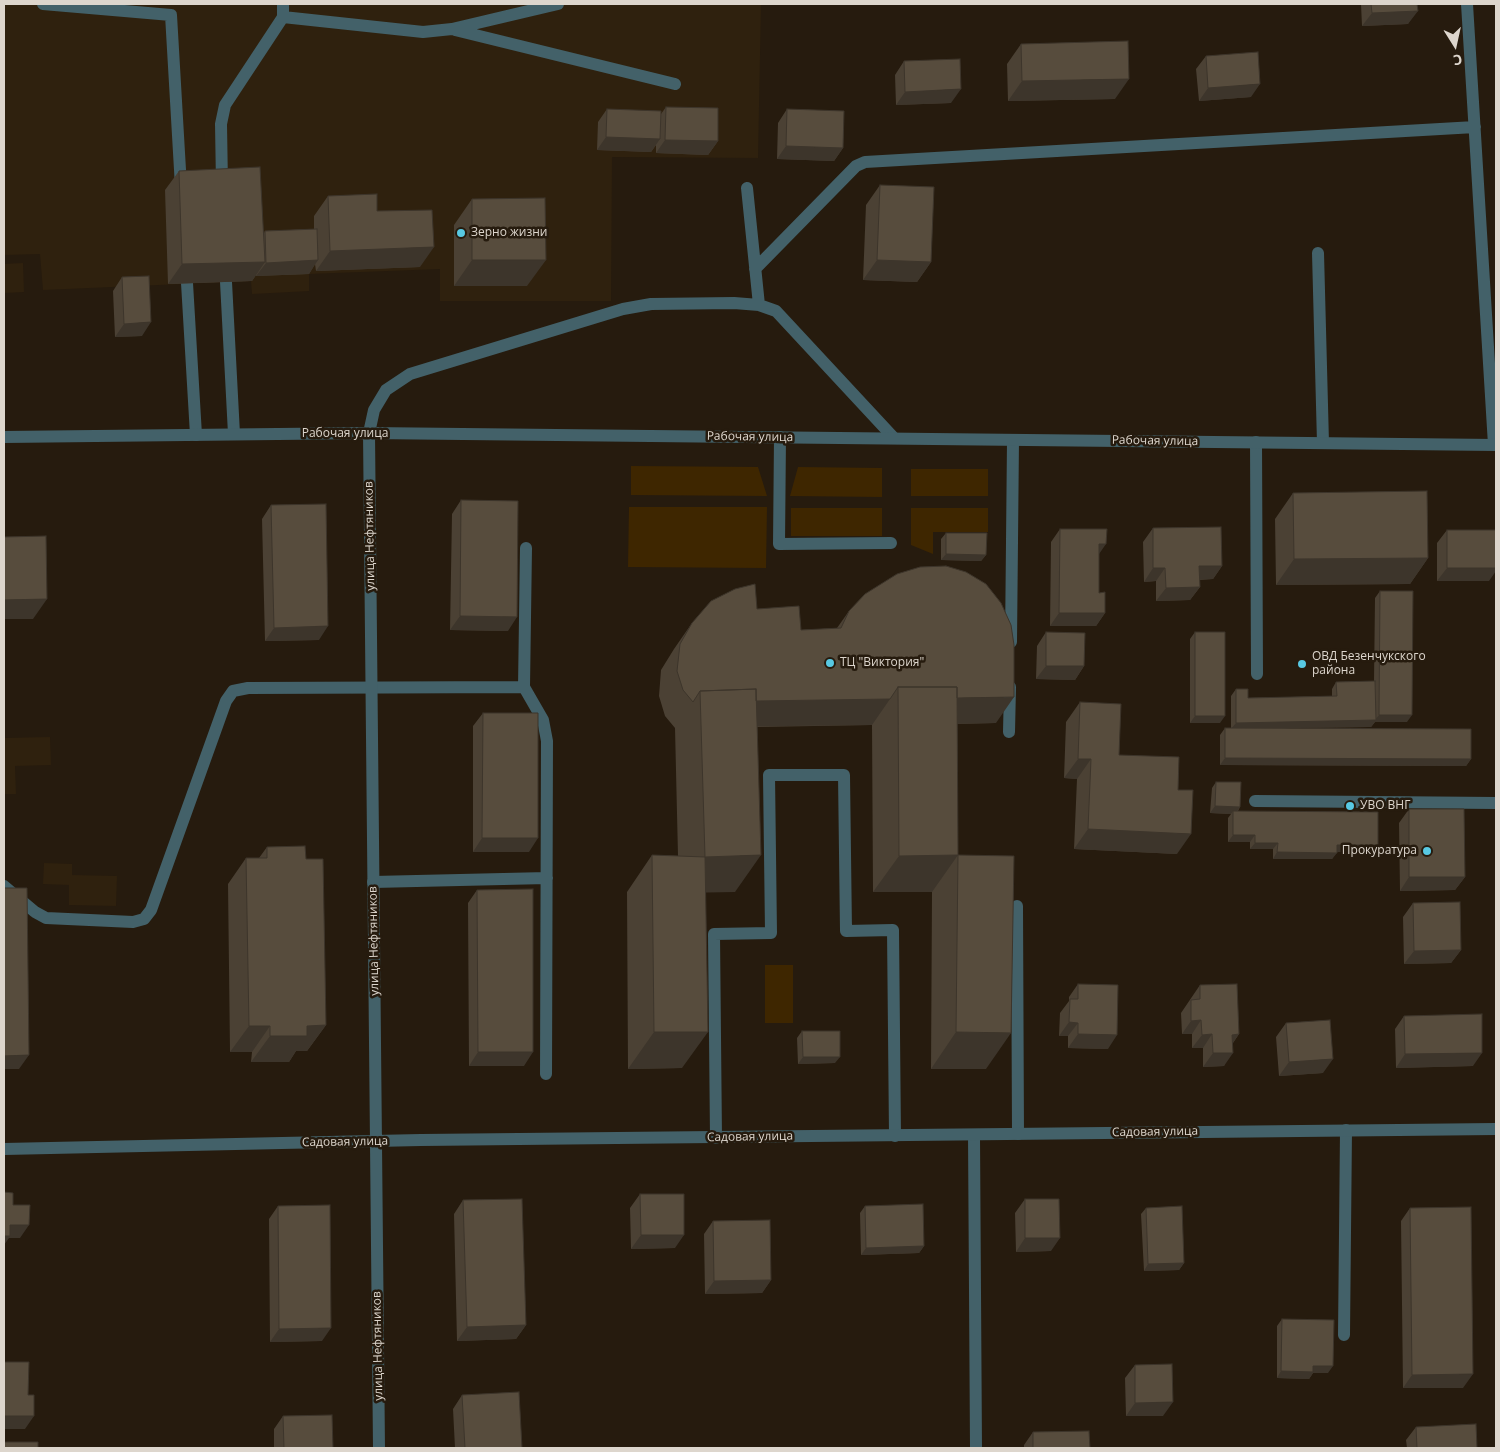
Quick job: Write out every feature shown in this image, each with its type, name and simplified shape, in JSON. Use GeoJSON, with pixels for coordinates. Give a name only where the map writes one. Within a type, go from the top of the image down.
{"type":"FeatureCollection","features":[{"type":"Feature","properties":{"kind":"street"},"geometry":{"type":"LineString","coordinates":[[43,4],[110,7],[171,15],[181,190]]}},
{"type":"Feature","properties":{"kind":"street"},"geometry":{"type":"LineString","coordinates":[[222,188],[221,124],[225,105],[283,17],[283,4]]}},
{"type":"Feature","properties":{"kind":"street"},"geometry":{"type":"LineString","coordinates":[[283,17],[423,32],[452,29],[558,4]]}},
{"type":"Feature","properties":{"kind":"street"},"geometry":{"type":"LineString","coordinates":[[1467,4],[1495,445]]}},
{"type":"Feature","properties":{"kind":"street"},"geometry":{"type":"LineString","coordinates":[[452,29],[675,84]]}},
{"type":"Feature","properties":{"kind":"street"},"geometry":{"type":"LineString","coordinates":[[755,269],[856,166],[865,162],[1474,127]]}},
{"type":"Feature","properties":{"kind":"street"},"geometry":{"type":"LineString","coordinates":[[747,188],[759,305],[776,311],[894,438]]}},
{"type":"Feature","properties":{"kind":"street"},"geometry":{"type":"LineString","coordinates":[[1318,253],[1323,443]]}},
{"type":"Feature","properties":{"kind":"street"},"geometry":{"type":"LineString","coordinates":[[226,282],[234,434]]}},
{"type":"Feature","properties":{"kind":"street"},"geometry":{"type":"LineString","coordinates":[[186,283],[196,435]]}},
{"type":"Feature","properties":{"kind":"street","name":"улица Нефтяников"},"geometry":{"type":"LineString","coordinates":[[379,1448],[369,433],[374,410],[386,390],[410,374],[623,309],[651,304],[734,303],[759,305]]}},
{"type":"Feature","properties":{"kind":"street","name":"Рабочая улица"},"geometry":{"type":"LineString","coordinates":[[4,437],[369,433],[1495,445]]}},
{"type":"Feature","properties":{"kind":"street"},"geometry":{"type":"LineString","coordinates":[[780,437],[779,544],[891,543]]}},
{"type":"Feature","properties":{"kind":"street"},"geometry":{"type":"LineString","coordinates":[[1010,652],[1013,440]]}},
{"type":"Feature","properties":{"kind":"street"},"geometry":{"type":"LineString","coordinates":[[1256,442],[1256,674]]}},
{"type":"Feature","properties":{"kind":"street"},"geometry":{"type":"LineString","coordinates":[[526,548],[524,687],[546,730],[546,1074]]}},
{"type":"Feature","properties":{"kind":"street"},"geometry":{"type":"LineString","coordinates":[[1009,732],[1010,672]]}},
{"type":"Feature","properties":{"kind":"street"},"geometry":{"type":"LineString","coordinates":[[4,886],[35,912],[46,918],[133,922],[144,919],[151,910],[226,701],[233,691],[248,688],[524,687]]}},
{"type":"Feature","properties":{"kind":"street"},"geometry":{"type":"LineString","coordinates":[[716,1138],[714,934],[771,933],[769,775],[844,775],[846,931],[893,930],[895,1136]]}},
{"type":"Feature","properties":{"kind":"street"},"geometry":{"type":"LineString","coordinates":[[1255,801],[1496,803]]}},
{"type":"Feature","properties":{"kind":"street"},"geometry":{"type":"LineString","coordinates":[[373,882],[547,878]]}},
{"type":"Feature","properties":{"kind":"street"},"geometry":{"type":"LineString","coordinates":[[1017,906],[1018,1134]]}},
{"type":"Feature","properties":{"kind":"street","name":"Садовая улица"},"geometry":{"type":"LineString","coordinates":[[4,1149],[376,1141],[1496,1129]]}},
{"type":"Feature","properties":{"kind":"street"},"geometry":{"type":"LineString","coordinates":[[1344,1335],[1346,1130]]}},
{"type":"Feature","properties":{"kind":"street"},"geometry":{"type":"LineString","coordinates":[[974,1135],[976,1448]]}},
{"type":"Feature","properties":{"kind":"shaded area"},"geometry":{"type":"Polygon","coordinates":[[[4,4],[761,4],[758,158],[612,157],[611,301],[440,301],[440,269],[309,274],[309,291],[252,294],[251,281],[43,290],[40,254],[4,255],[4,4]]]}},
{"type":"Feature","properties":{"kind":"shaded area"},"geometry":{"type":"Polygon","coordinates":[[[23,263],[24,292],[4,293],[4,264],[23,263]]]}},
{"type":"Feature","properties":{"kind":"shaded area"},"geometry":{"type":"Polygon","coordinates":[[[631,466],[758,467],[767,496],[631,495],[631,466]]]}},
{"type":"Feature","properties":{"kind":"shaded area"},"geometry":{"type":"Polygon","coordinates":[[[798,467],[882,468],[882,497],[790,496],[798,467]]]}},
{"type":"Feature","properties":{"kind":"shaded area"},"geometry":{"type":"Polygon","coordinates":[[[911,469],[988,469],[988,496],[911,496],[911,469]]]}},
{"type":"Feature","properties":{"kind":"shaded area"},"geometry":{"type":"Polygon","coordinates":[[[629,507],[767,507],[766,568],[628,567],[629,507]]]}},
{"type":"Feature","properties":{"kind":"shaded area"},"geometry":{"type":"Polygon","coordinates":[[[791,508],[882,508],[882,536],[791,536],[791,508]]]}},
{"type":"Feature","properties":{"kind":"shaded area"},"geometry":{"type":"Polygon","coordinates":[[[911,508],[988,508],[988,532],[933,532],[933,554],[911,545],[911,508]]]}},
{"type":"Feature","properties":{"kind":"shaded area"},"geometry":{"type":"Polygon","coordinates":[[[50,737],[51,765],[15,766],[16,794],[4,794],[4,738],[50,737]]]}},
{"type":"Feature","properties":{"kind":"shaded area"},"geometry":{"type":"Polygon","coordinates":[[[44,863],[72,864],[72,875],[117,876],[116,906],[69,905],[69,885],[43,884],[44,863]]]}},
{"type":"Feature","properties":{"kind":"shaded area"},"geometry":{"type":"Polygon","coordinates":[[[765,965],[793,965],[793,1023],[765,1023],[765,965]]]}},
{"type":"Feature","properties":{"kind":"building"},"geometry":{"type":"Polygon","coordinates":[[[1371,4],[1417,4],[1418,11],[1372,13],[1371,4]]]}},
{"type":"Feature","properties":{"kind":"building"},"geometry":{"type":"Polygon","coordinates":[[[1128,41],[1129,79],[1022,81],[1021,44],[1128,41]]]}},
{"type":"Feature","properties":{"kind":"building"},"geometry":{"type":"Polygon","coordinates":[[[1258,52],[1260,84],[1208,88],[1206,56],[1258,52]]]}},
{"type":"Feature","properties":{"kind":"building"},"geometry":{"type":"Polygon","coordinates":[[[960,59],[961,89],[905,92],[904,61],[960,59]]]}},
{"type":"Feature","properties":{"kind":"building"},"geometry":{"type":"Polygon","coordinates":[[[666,107],[718,108],[718,141],[665,140],[666,107]]]}},
{"type":"Feature","properties":{"kind":"building"},"geometry":{"type":"Polygon","coordinates":[[[607,109],[661,111],[660,139],[606,137],[607,109]]]}},
{"type":"Feature","properties":{"kind":"building"},"geometry":{"type":"Polygon","coordinates":[[[787,109],[844,111],[843,148],[786,146],[787,109]]]}},
{"type":"Feature","properties":{"kind":"building"},"geometry":{"type":"Polygon","coordinates":[[[260,167],[265,262],[182,264],[179,171],[260,167]]]}},
{"type":"Feature","properties":{"kind":"building"},"geometry":{"type":"Polygon","coordinates":[[[880,185],[934,187],[931,262],[877,260],[880,185]]]}},
{"type":"Feature","properties":{"kind":"building"},"geometry":{"type":"Polygon","coordinates":[[[377,194],[377,211],[432,210],[434,247],[330,251],[328,196],[377,194]]]}},
{"type":"Feature","properties":{"kind":"building"},"geometry":{"type":"Polygon","coordinates":[[[545,198],[546,260],[472,260],[472,199],[545,198]]]}},
{"type":"Feature","properties":{"kind":"building"},"geometry":{"type":"Polygon","coordinates":[[[317,229],[318,260],[266,263],[265,231],[317,229]]]}},
{"type":"Feature","properties":{"kind":"building"},"geometry":{"type":"Polygon","coordinates":[[[149,276],[151,322],[124,324],[122,277],[149,276]]]}},
{"type":"Feature","properties":{"kind":"building"},"geometry":{"type":"Polygon","coordinates":[[[1427,491],[1428,558],[1294,559],[1293,493],[1427,491]]]}},
{"type":"Feature","properties":{"kind":"building"},"geometry":{"type":"Polygon","coordinates":[[[461,500],[518,501],[517,617],[460,616],[461,500]]]}},
{"type":"Feature","properties":{"kind":"building"},"geometry":{"type":"Polygon","coordinates":[[[326,504],[328,626],[274,628],[271,505],[326,504]]]}},
{"type":"Feature","properties":{"kind":"building"},"geometry":{"type":"Polygon","coordinates":[[[1221,527],[1222,566],[1199,566],[1200,587],[1166,588],[1165,568],[1153,568],[1153,528],[1221,527]]]}},
{"type":"Feature","properties":{"kind":"building"},"geometry":{"type":"Polygon","coordinates":[[[1060,529],[1107,529],[1106,544],[1099,544],[1099,593],[1105,592],[1105,613],[1059,613],[1060,529]]]}},
{"type":"Feature","properties":{"kind":"building"},"geometry":{"type":"Polygon","coordinates":[[[1447,530],[1496,530],[1496,568],[1447,568],[1447,530]]]}},
{"type":"Feature","properties":{"kind":"building"},"geometry":{"type":"Polygon","coordinates":[[[946,533],[987,533],[986,555],[946,554],[946,533]]]}},
{"type":"Feature","properties":{"kind":"building"},"geometry":{"type":"Polygon","coordinates":[[[46,536],[47,599],[4,600],[4,537],[46,536]]]}},
{"type":"Feature","properties":{"kind":"building","name":"ТЦ \"Виктория\""},"geometry":{"type":"Polygon","coordinates":[[[946,566],[966,572],[986,584],[1001,603],[1011,625],[1014,645],[1014,697],[957,698],[957,687],[898,687],[890,699],[756,701],[756,689],[700,691],[693,702],[683,690],[677,671],[680,644],[692,623],[711,601],[735,589],[755,584],[757,609],[799,606],[801,630],[841,628],[849,611],[865,594],[897,574],[920,567],[946,566]]]}},
{"type":"Feature","properties":{"kind":"building"},"geometry":{"type":"Polygon","coordinates":[[[1380,591],[1413,591],[1412,715],[1379,715],[1380,591]]]}},
{"type":"Feature","properties":{"kind":"building"},"geometry":{"type":"Polygon","coordinates":[[[1046,632],[1085,633],[1084,666],[1046,666],[1046,632]]]}},
{"type":"Feature","properties":{"kind":"building"},"geometry":{"type":"Polygon","coordinates":[[[1195,632],[1225,632],[1225,716],[1195,716],[1195,632]]]}},
{"type":"Feature","properties":{"kind":"building"},"geometry":{"type":"Polygon","coordinates":[[[1375,681],[1376,720],[1236,723],[1236,689],[1248,689],[1248,698],[1337,696],[1336,682],[1375,681]]]}},
{"type":"Feature","properties":{"kind":"building"},"geometry":{"type":"Polygon","coordinates":[[[898,687],[957,687],[958,855],[899,856],[898,687]]]}},
{"type":"Feature","properties":{"kind":"building"},"geometry":{"type":"Polygon","coordinates":[[[756,689],[761,855],[705,857],[700,691],[756,689]]]}},
{"type":"Feature","properties":{"kind":"building"},"geometry":{"type":"Polygon","coordinates":[[[1080,702],[1121,704],[1119,755],[1179,757],[1178,790],[1193,790],[1191,834],[1088,829],[1091,759],[1078,759],[1080,702]]]}},
{"type":"Feature","properties":{"kind":"building"},"geometry":{"type":"Polygon","coordinates":[[[483,713],[538,713],[538,838],[482,838],[483,713]]]}},
{"type":"Feature","properties":{"kind":"building"},"geometry":{"type":"Polygon","coordinates":[[[1225,728],[1471,729],[1471,759],[1225,758],[1225,728]]]}},
{"type":"Feature","properties":{"kind":"building"},"geometry":{"type":"Polygon","coordinates":[[[1216,782],[1241,782],[1240,807],[1215,806],[1216,782]]]}},
{"type":"Feature","properties":{"kind":"building","name":"Прокуратура"},"geometry":{"type":"Polygon","coordinates":[[[1409,809],[1464,809],[1465,877],[1409,877],[1409,809]]]}},
{"type":"Feature","properties":{"kind":"building"},"geometry":{"type":"Polygon","coordinates":[[[1233,811],[1378,812],[1378,845],[1337,845],[1337,853],[1277,852],[1278,843],[1255,843],[1255,835],[1233,835],[1233,811]]]}},
{"type":"Feature","properties":{"kind":"building"},"geometry":{"type":"Polygon","coordinates":[[[305,846],[306,859],[323,859],[326,1025],[307,1026],[307,1036],[270,1036],[270,1026],[249,1026],[246,858],[267,858],[267,847],[305,846]]]}},
{"type":"Feature","properties":{"kind":"building"},"geometry":{"type":"Polygon","coordinates":[[[652,855],[705,857],[708,1032],[654,1032],[652,855]]]}},
{"type":"Feature","properties":{"kind":"building"},"geometry":{"type":"Polygon","coordinates":[[[958,855],[1014,856],[1011,1033],[956,1032],[958,855]]]}},
{"type":"Feature","properties":{"kind":"building"},"geometry":{"type":"Polygon","coordinates":[[[4,888],[27,888],[29,1055],[4,1056],[4,888]]]}},
{"type":"Feature","properties":{"kind":"building"},"geometry":{"type":"Polygon","coordinates":[[[533,889],[533,1052],[478,1052],[477,890],[533,889]]]}},
{"type":"Feature","properties":{"kind":"building"},"geometry":{"type":"Polygon","coordinates":[[[1460,902],[1461,950],[1414,951],[1413,903],[1460,902]]]}},
{"type":"Feature","properties":{"kind":"building"},"geometry":{"type":"Polygon","coordinates":[[[1078,984],[1118,985],[1117,1035],[1078,1034],[1078,1023],[1069,1022],[1070,999],[1078,999],[1078,984]]]}},
{"type":"Feature","properties":{"kind":"building"},"geometry":{"type":"Polygon","coordinates":[[[1237,984],[1239,1034],[1232,1035],[1233,1053],[1213,1053],[1212,1034],[1202,1035],[1201,1020],[1191,1021],[1191,1000],[1200,999],[1200,985],[1237,984]]]}},
{"type":"Feature","properties":{"kind":"building"},"geometry":{"type":"Polygon","coordinates":[[[1482,1014],[1482,1053],[1405,1054],[1404,1016],[1482,1014]]]}},
{"type":"Feature","properties":{"kind":"building"},"geometry":{"type":"Polygon","coordinates":[[[1330,1020],[1333,1059],[1289,1062],[1286,1023],[1330,1020]]]}},
{"type":"Feature","properties":{"kind":"building"},"geometry":{"type":"Polygon","coordinates":[[[802,1031],[840,1031],[840,1057],[803,1057],[802,1031]]]}},
{"type":"Feature","properties":{"kind":"building"},"geometry":{"type":"Polygon","coordinates":[[[4,1192],[13,1193],[13,1205],[30,1205],[29,1225],[10,1225],[10,1236],[4,1236],[4,1192]]]}},
{"type":"Feature","properties":{"kind":"building"},"geometry":{"type":"Polygon","coordinates":[[[640,1194],[684,1194],[684,1235],[641,1235],[640,1194]]]}},
{"type":"Feature","properties":{"kind":"building"},"geometry":{"type":"Polygon","coordinates":[[[522,1199],[526,1325],[467,1327],[463,1200],[522,1199]]]}},
{"type":"Feature","properties":{"kind":"building"},"geometry":{"type":"Polygon","coordinates":[[[1025,1199],[1059,1199],[1060,1238],[1025,1238],[1025,1199]]]}},
{"type":"Feature","properties":{"kind":"building"},"geometry":{"type":"Polygon","coordinates":[[[923,1204],[924,1246],[866,1248],[865,1206],[923,1204]]]}},
{"type":"Feature","properties":{"kind":"building"},"geometry":{"type":"Polygon","coordinates":[[[330,1205],[331,1328],[279,1329],[278,1206],[330,1205]]]}},
{"type":"Feature","properties":{"kind":"building"},"geometry":{"type":"Polygon","coordinates":[[[1182,1206],[1184,1263],[1148,1264],[1146,1208],[1182,1206]]]}},
{"type":"Feature","properties":{"kind":"building"},"geometry":{"type":"Polygon","coordinates":[[[1471,1207],[1473,1374],[1412,1375],[1410,1208],[1471,1207]]]}},
{"type":"Feature","properties":{"kind":"building"},"geometry":{"type":"Polygon","coordinates":[[[770,1220],[771,1280],[714,1281],[713,1221],[770,1220]]]}},
{"type":"Feature","properties":{"kind":"building"},"geometry":{"type":"Polygon","coordinates":[[[1282,1319],[1334,1320],[1333,1366],[1313,1366],[1313,1372],[1281,1371],[1282,1319]]]}},
{"type":"Feature","properties":{"kind":"building"},"geometry":{"type":"Polygon","coordinates":[[[4,1362],[29,1362],[28,1395],[34,1395],[34,1416],[4,1416],[4,1362]]]}},
{"type":"Feature","properties":{"kind":"building"},"geometry":{"type":"Polygon","coordinates":[[[1172,1364],[1173,1402],[1135,1403],[1135,1365],[1172,1364]]]}},
{"type":"Feature","properties":{"kind":"building"},"geometry":{"type":"Polygon","coordinates":[[[519,1392],[522,1448],[465,1448],[462,1395],[519,1392]]]}},
{"type":"Feature","properties":{"kind":"building"},"geometry":{"type":"Polygon","coordinates":[[[332,1415],[333,1448],[284,1448],[283,1416],[332,1415]]]}},
{"type":"Feature","properties":{"kind":"building"},"geometry":{"type":"Polygon","coordinates":[[[1476,1424],[1477,1448],[1417,1448],[1416,1427],[1476,1424]]]}},
{"type":"Feature","properties":{"kind":"building"},"geometry":{"type":"Polygon","coordinates":[[[1089,1431],[1090,1448],[1033,1448],[1033,1432],[1089,1431]]]}},
{"type":"Feature","properties":{"kind":"building"},"geometry":{"type":"Polygon","coordinates":[[[4,1442],[38,1442],[38,1448],[4,1448],[4,1442]]]}},
{"type":"Feature","properties":{"kind":"place","name":"Зерно жизни"},"geometry":{"type":"Point","coordinates":[461,233]}},
{"type":"Feature","properties":{"kind":"place","name":"ТЦ \"Виктория\""},"geometry":{"type":"Point","coordinates":[830,663]}},
{"type":"Feature","properties":{"kind":"place","name":"ОВД Безенчукского района"},"geometry":{"type":"Point","coordinates":[1302,664]}},
{"type":"Feature","properties":{"kind":"place","name":"УВО ВНГ"},"geometry":{"type":"Point","coordinates":[1350,806]}},
{"type":"Feature","properties":{"kind":"place","name":"Прокуратура"},"geometry":{"type":"Point","coordinates":[1427,851]}}]}
